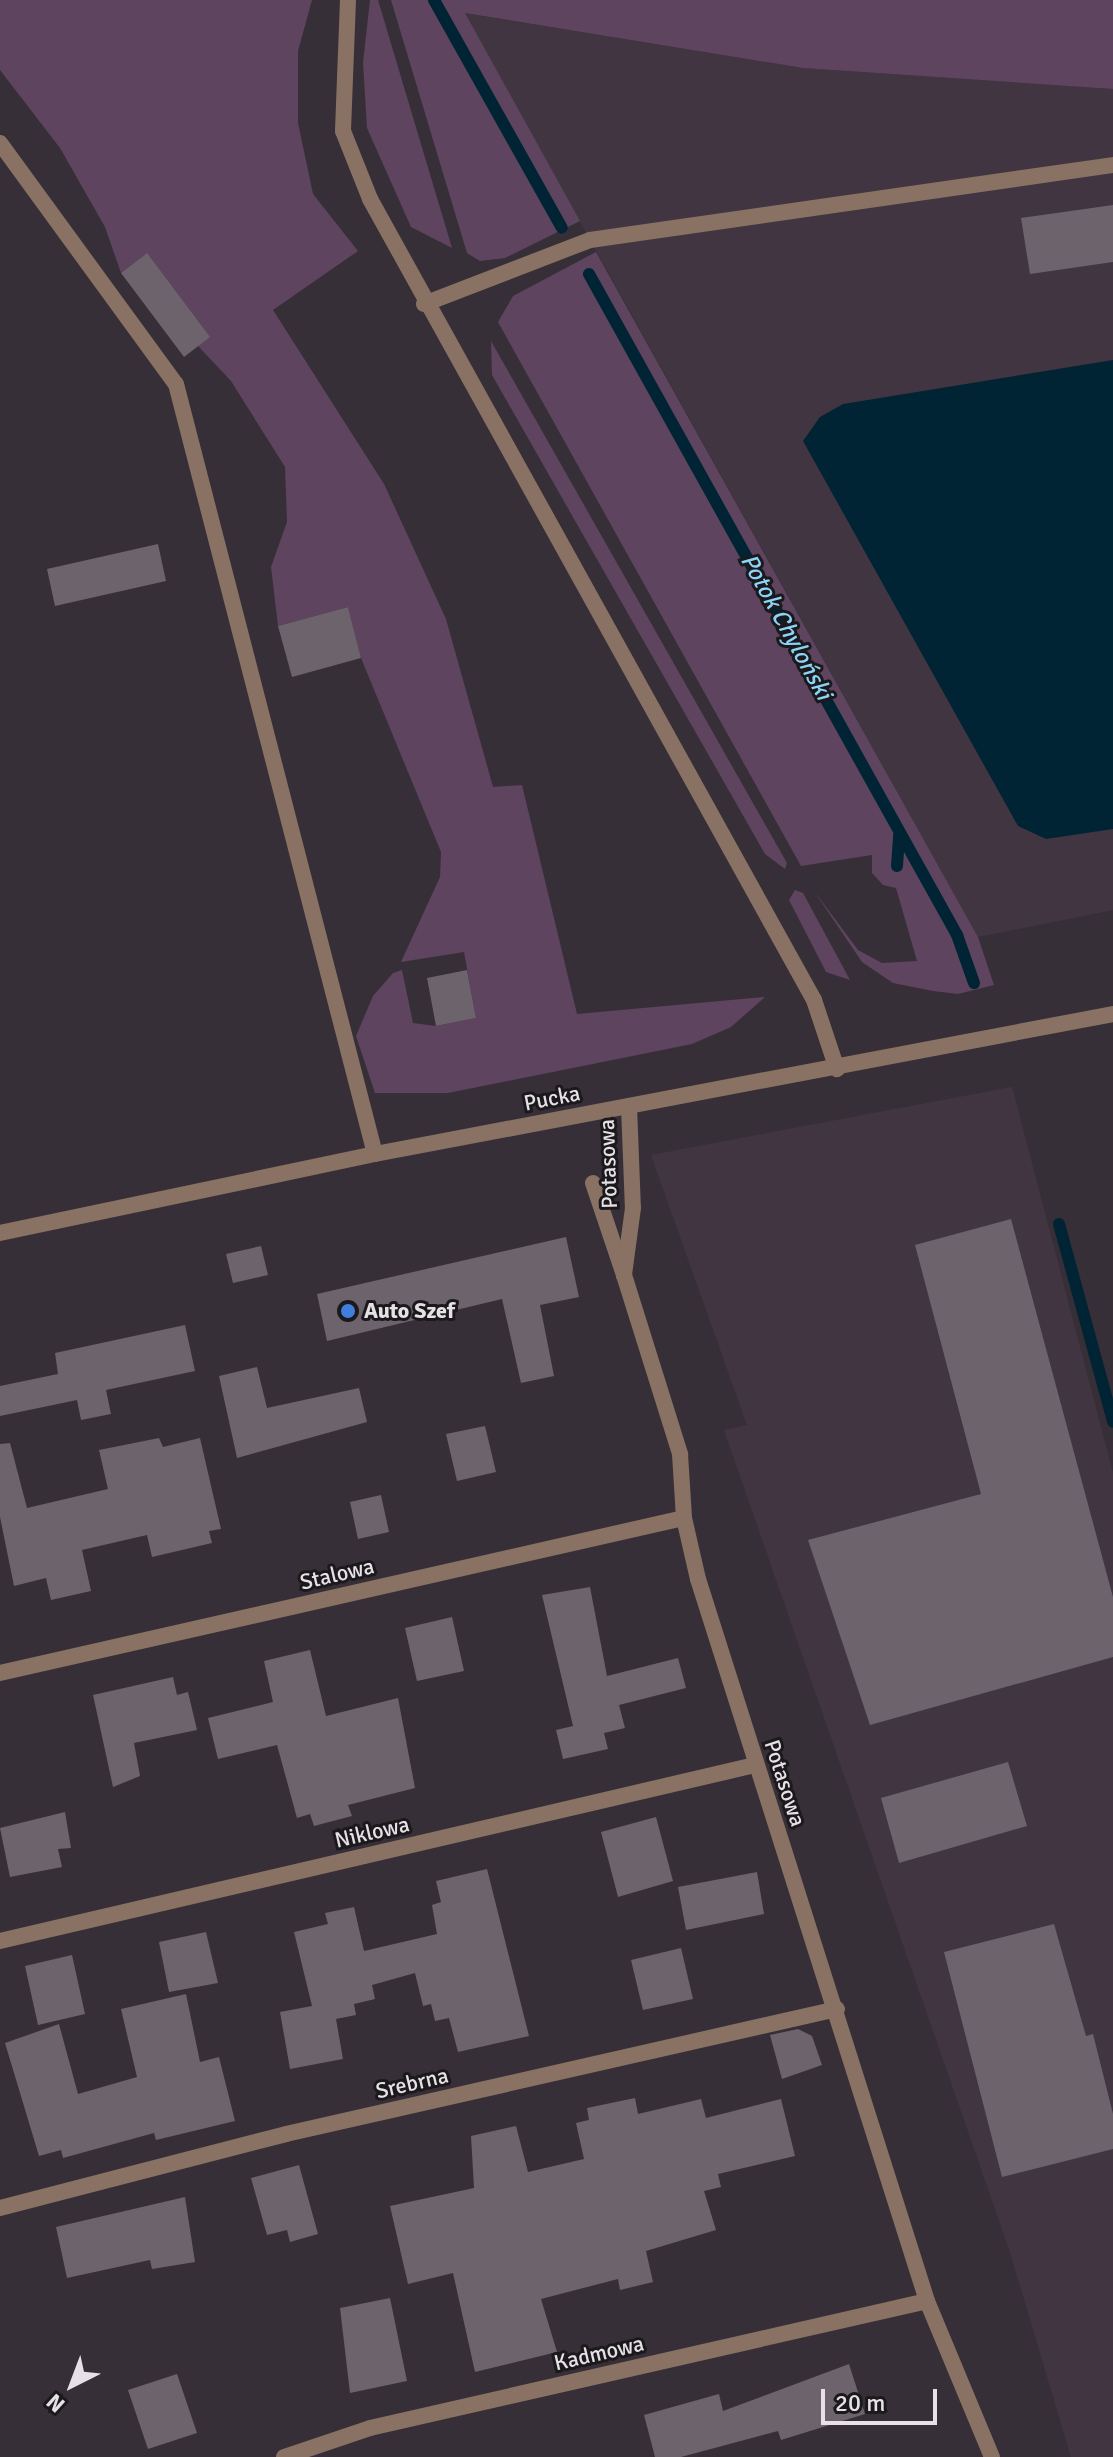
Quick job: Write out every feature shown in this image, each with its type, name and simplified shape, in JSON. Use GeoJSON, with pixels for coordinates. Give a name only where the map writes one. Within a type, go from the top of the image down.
{"type":"FeatureCollection","features":[{"type":"Feature","properties":{"kind":"street"},"geometry":{"type":"LineString","coordinates":[[348,0],[343,131],[424,304],[814,1000],[837,1069]]}},
{"type":"Feature","properties":{"kind":"street"},"geometry":{"type":"LineString","coordinates":[[0,143],[176,384],[375,1154]]}},
{"type":"Feature","properties":{"kind":"street"},"geometry":{"type":"LineString","coordinates":[[424,304],[590,240],[1113,165]]}},
{"type":"Feature","properties":{"kind":"street","name":"Pucka"},"geometry":{"type":"LineString","coordinates":[[0,1233],[375,1154],[837,1069],[1113,1014]]}},
{"type":"Feature","properties":{"kind":"street","name":"Potasowa"},"geometry":{"type":"LineString","coordinates":[[629,1106],[633,1208],[624,1275],[680,1454],[684,1518],[755,1765],[837,2009],[927,2301],[992,2457]]}},
{"type":"Feature","properties":{"kind":"street"},"geometry":{"type":"LineString","coordinates":[[593,1183],[624,1275]]}},
{"type":"Feature","properties":{"kind":"street","name":"Stalowa"},"geometry":{"type":"LineString","coordinates":[[0,1673],[684,1518]]}},
{"type":"Feature","properties":{"kind":"street","name":"Niklowa"},"geometry":{"type":"LineString","coordinates":[[0,1941],[755,1765]]}},
{"type":"Feature","properties":{"kind":"street","name":"Srebrna"},"geometry":{"type":"LineString","coordinates":[[0,2208],[286,2134],[837,2009]]}},
{"type":"Feature","properties":{"kind":"street","name":"Kadmowa"},"geometry":{"type":"LineString","coordinates":[[284,2457],[370,2428],[927,2301]]}},
{"type":"Feature","properties":{"kind":"shaded area"},"geometry":{"type":"Polygon","coordinates":[[[0,0],[312,0],[298,51],[298,123],[313,194],[358,251],[273,310],[384,484],[446,619],[493,787],[522,785],[577,1014],[765,997],[731,1027],[692,1044],[448,1093],[375,1093],[356,1036],[373,996],[393,973],[402,970],[413,1023],[436,1026],[476,1018],[464,952],[401,962],[440,877],[441,852],[361,658],[348,607],[278,626],[271,567],[287,522],[285,467],[231,381],[198,346],[146,254],[121,273],[105,227],[60,148],[0,70],[0,0]]]}},
{"type":"Feature","properties":{"kind":"shaded area"},"geometry":{"type":"Polygon","coordinates":[[[370,0],[378,0],[452,248],[411,227],[367,128],[363,63],[370,0]]]}},
{"type":"Feature","properties":{"kind":"shaded area"},"geometry":{"type":"Polygon","coordinates":[[[391,0],[1113,0],[1113,89],[803,68],[465,13],[580,221],[505,258],[480,261],[467,253],[391,0]]]}},
{"type":"Feature","properties":{"kind":"shaded area"},"geometry":{"type":"Polygon","coordinates":[[[464,13],[803,68],[1113,89],[1113,910],[978,937],[464,13]]]}},
{"type":"Feature","properties":{"kind":"shaded area"},"geometry":{"type":"Polygon","coordinates":[[[596,252],[978,937],[994,985],[958,994],[933,991],[893,983],[862,962],[814,891],[858,950],[882,963],[917,961],[896,888],[883,885],[872,873],[872,855],[801,866],[498,322],[513,296],[596,252]]]}},
{"type":"Feature","properties":{"kind":"shaded area"},"geometry":{"type":"Polygon","coordinates":[[[491,341],[787,863],[785,869],[765,854],[492,375],[491,341]]]}},
{"type":"Feature","properties":{"kind":"shaded area"},"geometry":{"type":"Polygon","coordinates":[[[795,890],[803,893],[850,980],[826,972],[789,900],[795,890]]]}},
{"type":"Feature","properties":{"kind":"shaded area"},"geometry":{"type":"Polygon","coordinates":[[[1012,1087],[1113,1473],[1113,2457],[1071,2457],[1010,2252],[724,1430],[747,1425],[651,1155],[1012,1087]]]}},
{"type":"Feature","properties":{"kind":"water"},"geometry":{"type":"Polygon","coordinates":[[[1113,360],[1113,829],[1046,839],[1018,826],[803,441],[820,417],[843,404],[1113,360]]]}},
{"type":"Feature","properties":{"kind":"building"},"geometry":{"type":"Polygon","coordinates":[[[1113,205],[1113,262],[1030,274],[1021,218],[1113,205]]]}},
{"type":"Feature","properties":{"kind":"building"},"geometry":{"type":"Polygon","coordinates":[[[147,253],[210,337],[184,357],[121,273],[147,253]]]}},
{"type":"Feature","properties":{"kind":"building"},"geometry":{"type":"Polygon","coordinates":[[[158,544],[166,581],[55,606],[47,569],[158,544]]]}},
{"type":"Feature","properties":{"kind":"building"},"geometry":{"type":"Polygon","coordinates":[[[348,607],[361,658],[292,677],[278,626],[348,607]]]}},
{"type":"Feature","properties":{"kind":"building"},"geometry":{"type":"Polygon","coordinates":[[[467,970],[476,1018],[436,1026],[427,978],[467,970]]]}},
{"type":"Feature","properties":{"kind":"building"},"geometry":{"type":"Polygon","coordinates":[[[1011,1219],[1113,1597],[1113,1657],[870,1725],[808,1540],[981,1494],[915,1245],[1011,1219]]]}},
{"type":"Feature","properties":{"kind":"building"},"geometry":{"type":"Polygon","coordinates":[[[566,1237],[579,1297],[540,1305],[554,1376],[521,1383],[502,1299],[327,1341],[317,1294],[566,1237]]]}},
{"type":"Feature","properties":{"kind":"building"},"geometry":{"type":"Polygon","coordinates":[[[261,1246],[268,1275],[233,1283],[226,1254],[261,1246]]]}},
{"type":"Feature","properties":{"kind":"building"},"geometry":{"type":"Polygon","coordinates":[[[185,1325],[195,1371],[106,1390],[111,1414],[81,1420],[77,1400],[0,1416],[0,1386],[58,1374],[55,1353],[185,1325]]]}},
{"type":"Feature","properties":{"kind":"building"},"geometry":{"type":"Polygon","coordinates":[[[257,1367],[267,1408],[359,1388],[367,1422],[237,1458],[219,1376],[257,1367]]]}},
{"type":"Feature","properties":{"kind":"building"},"geometry":{"type":"Polygon","coordinates":[[[485,1426],[496,1472],[457,1481],[446,1434],[485,1426]]]}},
{"type":"Feature","properties":{"kind":"building"},"geometry":{"type":"Polygon","coordinates":[[[159,1438],[163,1447],[200,1438],[221,1529],[209,1531],[212,1543],[152,1557],[147,1535],[82,1550],[91,1591],[51,1600],[46,1578],[14,1586],[0,1517],[0,1444],[10,1443],[27,1508],[108,1489],[99,1450],[159,1438]]]}},
{"type":"Feature","properties":{"kind":"building"},"geometry":{"type":"Polygon","coordinates":[[[381,1495],[389,1532],[358,1539],[350,1502],[381,1495]]]}},
{"type":"Feature","properties":{"kind":"building"},"geometry":{"type":"Polygon","coordinates":[[[590,1587],[607,1676],[678,1658],[686,1688],[619,1705],[625,1728],[604,1733],[608,1749],[563,1759],[556,1730],[573,1726],[542,1595],[590,1587]]]}},
{"type":"Feature","properties":{"kind":"building"},"geometry":{"type":"Polygon","coordinates":[[[452,1617],[464,1671],[417,1681],[405,1628],[452,1617]]]}},
{"type":"Feature","properties":{"kind":"building"},"geometry":{"type":"Polygon","coordinates":[[[310,1650],[326,1716],[398,1698],[415,1788],[348,1805],[352,1816],[314,1826],[310,1814],[297,1818],[277,1745],[218,1759],[208,1718],[273,1702],[264,1661],[310,1650]]]}},
{"type":"Feature","properties":{"kind":"building"},"geometry":{"type":"Polygon","coordinates":[[[173,1677],[177,1695],[188,1692],[197,1730],[134,1743],[140,1776],[113,1787],[93,1695],[173,1677]]]}},
{"type":"Feature","properties":{"kind":"building"},"geometry":{"type":"Polygon","coordinates":[[[1008,1762],[1027,1826],[899,1863],[881,1798],[1008,1762]]]}},
{"type":"Feature","properties":{"kind":"building"},"geometry":{"type":"Polygon","coordinates":[[[65,1812],[71,1848],[58,1849],[62,1867],[10,1877],[0,1828],[65,1812]]]}},
{"type":"Feature","properties":{"kind":"building"},"geometry":{"type":"Polygon","coordinates":[[[656,1817],[673,1881],[618,1897],[601,1832],[656,1817]]]}},
{"type":"Feature","properties":{"kind":"building"},"geometry":{"type":"Polygon","coordinates":[[[487,1869],[529,2036],[458,2052],[449,2018],[435,2021],[431,2004],[423,2006],[415,1973],[372,1985],[375,1999],[354,2004],[356,2015],[336,2019],[343,2059],[290,2069],[280,2012],[312,2006],[294,1932],[328,1924],[325,1913],[354,1907],[364,1951],[437,1934],[432,1905],[441,1902],[436,1881],[487,1869]]]}},
{"type":"Feature","properties":{"kind":"building"},"geometry":{"type":"Polygon","coordinates":[[[757,1872],[764,1914],[686,1930],[678,1887],[757,1872]]]}},
{"type":"Feature","properties":{"kind":"building"},"geometry":{"type":"Polygon","coordinates":[[[1054,1924],[1086,2036],[1093,2034],[1113,2114],[1113,2149],[1002,2177],[944,1952],[1054,1924]]]}},
{"type":"Feature","properties":{"kind":"building"},"geometry":{"type":"Polygon","coordinates":[[[206,1932],[218,1983],[169,1992],[159,1942],[206,1932]]]}},
{"type":"Feature","properties":{"kind":"building"},"geometry":{"type":"Polygon","coordinates":[[[681,1948],[693,1999],[643,2010],[631,1960],[681,1948]]]}},
{"type":"Feature","properties":{"kind":"building"},"geometry":{"type":"Polygon","coordinates":[[[72,1955],[85,2014],[38,2025],[25,1966],[72,1955]]]}},
{"type":"Feature","properties":{"kind":"building"},"geometry":{"type":"Polygon","coordinates":[[[186,1994],[200,2062],[219,2057],[235,2121],[156,2140],[154,2133],[63,2158],[61,2150],[39,2156],[5,2043],[59,2024],[78,2094],[137,2077],[121,2009],[186,1994]]]}},
{"type":"Feature","properties":{"kind":"building"},"geometry":{"type":"Polygon","coordinates":[[[798,2029],[812,2036],[822,2065],[782,2079],[770,2035],[798,2029]]]}},
{"type":"Feature","properties":{"kind":"building"},"geometry":{"type":"Polygon","coordinates":[[[635,2098],[638,2114],[701,2099],[706,2118],[781,2099],[795,2156],[718,2174],[721,2187],[704,2191],[716,2230],[646,2251],[653,2282],[620,2290],[618,2279],[541,2299],[557,2352],[475,2372],[453,2273],[408,2284],[390,2206],[474,2188],[471,2136],[516,2126],[528,2172],[584,2159],[576,2123],[589,2120],[587,2108],[635,2098]]]}},
{"type":"Feature","properties":{"kind":"building"},"geometry":{"type":"Polygon","coordinates":[[[299,2165],[318,2234],[290,2242],[287,2230],[267,2235],[251,2178],[299,2165]]]}},
{"type":"Feature","properties":{"kind":"building"},"geometry":{"type":"Polygon","coordinates":[[[185,2197],[195,2262],[152,2269],[150,2260],[67,2278],[56,2227],[185,2197]]]}},
{"type":"Feature","properties":{"kind":"building"},"geometry":{"type":"Polygon","coordinates":[[[390,2298],[407,2381],[350,2393],[340,2308],[390,2298]]]}},
{"type":"Feature","properties":{"kind":"building"},"geometry":{"type":"Polygon","coordinates":[[[849,2364],[865,2414],[781,2440],[778,2431],[681,2457],[655,2457],[644,2415],[719,2394],[723,2411],[849,2364]]]}},
{"type":"Feature","properties":{"kind":"building"},"geometry":{"type":"Polygon","coordinates":[[[177,2374],[197,2433],[148,2449],[128,2390],[177,2374]]]}},
{"type":"Feature","properties":{"kind":"waterway","name":"Potok Chyloński"},"geometry":{"type":"LineString","coordinates":[[434,0],[562,228]]}},
{"type":"Feature","properties":{"kind":"waterway","name":"Potok Chyloński"},"geometry":{"type":"LineString","coordinates":[[589,274],[957,935],[974,983]]}},
{"type":"Feature","properties":{"kind":"waterway"},"geometry":{"type":"LineString","coordinates":[[897,866],[899,834]]}},
{"type":"Feature","properties":{"kind":"waterway","name":"Potok Chyloński"},"geometry":{"type":"LineString","coordinates":[[1059,1224],[1113,1422]]}},
{"type":"Feature","properties":{"kind":"place","name":"Auto Szef"},"geometry":{"type":"Point","coordinates":[348,1311]}}]}
